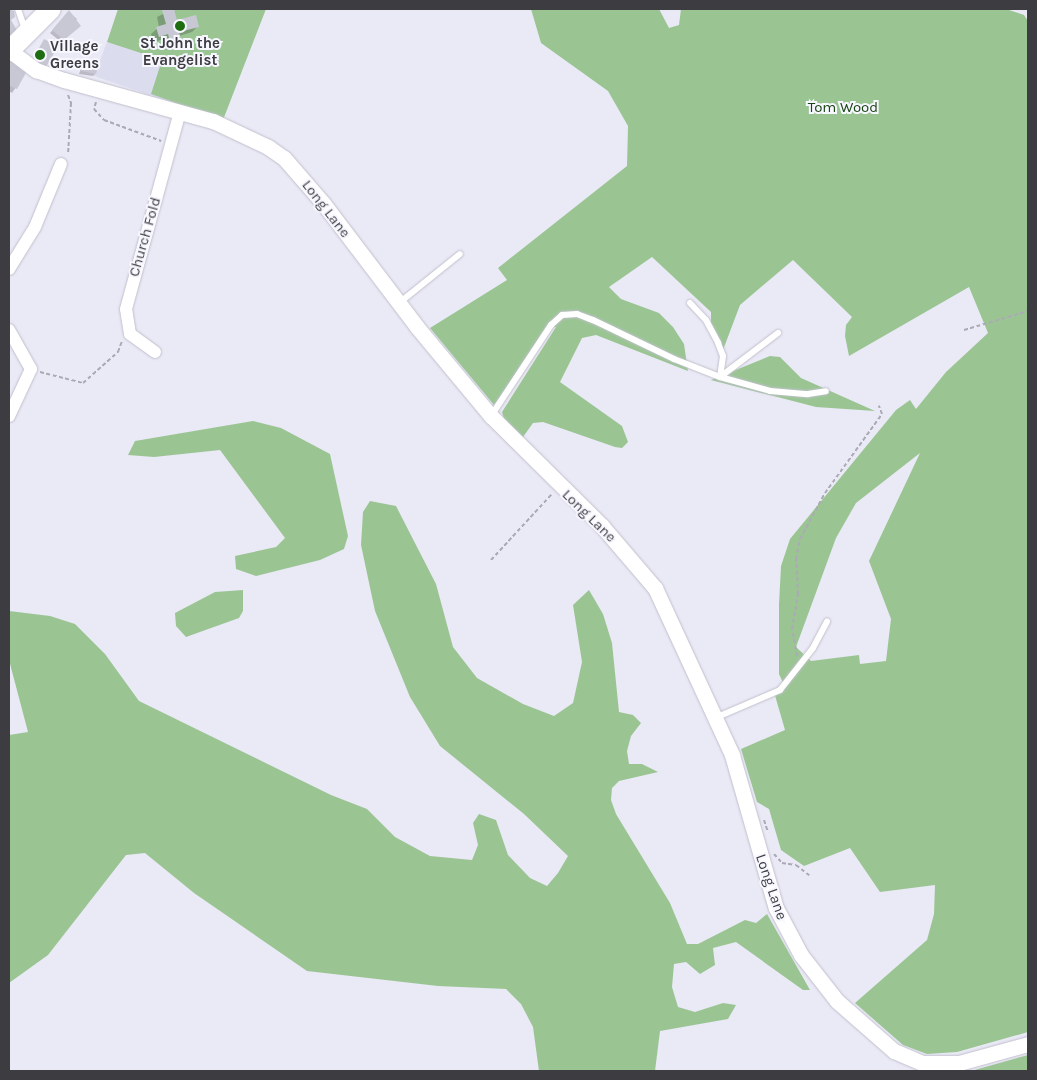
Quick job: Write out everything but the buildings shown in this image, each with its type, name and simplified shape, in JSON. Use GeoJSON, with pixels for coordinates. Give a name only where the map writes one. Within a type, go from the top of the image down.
{"type":"FeatureCollection","features":[{"type":"Feature","properties":{"kind":"main road"},"geometry":{"type":"LineString","coordinates":[[9,51],[29,33],[50,9]]}},
{"type":"Feature","properties":{"kind":"street","name":"Long Lane"},"geometry":{"type":"LineString","coordinates":[[9,51],[36,70],[180,111],[242,134],[284,158],[323,203],[398,304],[491,416],[559,486],[602,526],[655,588],[732,755],[750,813],[766,880],[776,908],[801,955],[837,1001],[888,1047],[922,1063],[946,1065],[1028,1044]]}},
{"type":"Feature","properties":{"kind":"street","name":"Church Fold"},"geometry":{"type":"LineString","coordinates":[[126,337],[126,309],[180,111]]}},
{"type":"Feature","properties":{"kind":"street"},"geometry":{"type":"LineString","coordinates":[[9,268],[35,227],[50,176],[61,164]]}},
{"type":"Feature","properties":{"kind":"street"},"geometry":{"type":"LineString","coordinates":[[9,330],[31,369],[9,416]]}},
{"type":"Feature","properties":{"kind":"street"},"geometry":{"type":"LineString","coordinates":[[126,337],[155,352]]}},
{"type":"Feature","properties":{"kind":"lane"},"geometry":{"type":"LineString","coordinates":[[18,9],[29,33]]}},
{"type":"Feature","properties":{"kind":"lane"},"geometry":{"type":"LineString","coordinates":[[398,304],[460,254]]}},
{"type":"Feature","properties":{"kind":"lane"},"geometry":{"type":"LineString","coordinates":[[690,303],[706,320],[718,343],[723,356],[720,377]]}},
{"type":"Feature","properties":{"kind":"lane"},"geometry":{"type":"LineString","coordinates":[[491,416],[552,325],[562,315],[569,313],[593,320],[674,359],[720,377],[770,391],[808,394],[826,391]]}},
{"type":"Feature","properties":{"kind":"lane"},"geometry":{"type":"LineString","coordinates":[[720,377],[778,333]]}},
{"type":"Feature","properties":{"kind":"lane"},"geometry":{"type":"LineString","coordinates":[[715,718],[780,690],[798,668],[827,622]]}},
{"type":"Feature","properties":{"kind":"path"},"geometry":{"type":"LineString","coordinates":[[99,89],[94,109],[104,120],[171,144]]}},
{"type":"Feature","properties":{"kind":"path"},"geometry":{"type":"LineString","coordinates":[[61,164],[68,157],[71,103]]}},
{"type":"Feature","properties":{"kind":"path"},"geometry":{"type":"LineString","coordinates":[[964,330],[1028,311]]}},
{"type":"Feature","properties":{"kind":"path"},"geometry":{"type":"LineString","coordinates":[[31,369],[83,383],[118,352],[126,337]]}},
{"type":"Feature","properties":{"kind":"path"},"geometry":{"type":"LineString","coordinates":[[798,668],[792,629],[798,594],[796,559],[800,539],[825,493],[882,414],[879,406]]}},
{"type":"Feature","properties":{"kind":"path"},"geometry":{"type":"LineString","coordinates":[[492,560],[559,486]]}},
{"type":"Feature","properties":{"kind":"path"},"geometry":{"type":"LineString","coordinates":[[750,813],[759,814],[766,821],[770,838]]}},
{"type":"Feature","properties":{"kind":"path"},"geometry":{"type":"LineString","coordinates":[[772,846],[774,855],[782,863],[796,865],[810,876]]}},
{"type":"Feature","properties":{"kind":"shaded area"},"geometry":{"type":"Polygon","coordinates":[[[107,42],[162,60],[223,120],[94,76],[107,42]]]}},
{"type":"Feature","properties":{"kind":"green space"},"geometry":{"type":"Polygon","coordinates":[[[118,9],[266,9],[223,120],[151,94],[162,60],[107,42],[118,9]]]}},
{"type":"Feature","properties":{"kind":"green space","name":"Tom Wood"},"geometry":{"type":"Polygon","coordinates":[[[531,9],[659,9],[669,28],[679,25],[681,9],[1006,9],[1024,15],[1028,21],[1028,1032],[957,1052],[927,1054],[903,1045],[855,1003],[927,940],[934,914],[935,885],[880,892],[850,848],[804,866],[781,850],[769,809],[757,802],[741,749],[785,730],[774,692],[784,685],[779,674],[779,604],[781,566],[790,539],[896,410],[910,400],[916,409],[946,372],[988,333],[969,287],[849,356],[845,336],[846,325],[852,317],[793,260],[740,305],[723,350],[711,328],[711,312],[652,257],[609,287],[621,299],[659,313],[673,327],[684,344],[688,371],[596,335],[582,338],[560,382],[622,426],[628,442],[622,448],[615,447],[543,422],[533,423],[523,437],[504,419],[502,412],[556,327],[552,327],[494,405],[430,328],[507,280],[498,268],[627,166],[628,126],[608,91],[541,43],[531,9]],[[920,453],[856,503],[836,538],[796,647],[811,661],[859,655],[860,664],[886,661],[891,619],[869,561],[920,453]]]}},
{"type":"Feature","properties":{"kind":"green space"},"geometry":{"type":"Polygon","coordinates":[[[770,356],[780,357],[801,378],[875,411],[816,407],[711,380],[770,356]]]}},
{"type":"Feature","properties":{"kind":"green space"},"geometry":{"type":"Polygon","coordinates":[[[253,421],[281,428],[330,454],[348,536],[344,549],[320,560],[256,576],[236,569],[235,556],[276,547],[285,538],[220,450],[154,457],[128,455],[135,441],[253,421]]]}},
{"type":"Feature","properties":{"kind":"green space"},"geometry":{"type":"Polygon","coordinates":[[[370,501],[396,506],[436,584],[453,647],[477,678],[523,704],[554,716],[573,703],[582,662],[573,605],[589,590],[603,614],[612,643],[619,712],[633,715],[641,723],[631,736],[627,751],[629,764],[642,764],[658,772],[619,781],[612,788],[611,800],[616,814],[670,903],[687,944],[698,944],[745,920],[756,923],[767,914],[810,990],[803,990],[736,942],[713,948],[715,965],[700,974],[686,962],[674,964],[672,987],[678,1007],[695,1012],[723,1003],[736,1005],[728,1019],[660,1031],[655,1071],[539,1071],[533,1027],[521,1004],[506,989],[438,986],[307,971],[194,893],[145,853],[126,855],[48,955],[9,983],[9,735],[28,732],[9,660],[9,611],[50,616],[75,624],[105,654],[139,701],[331,795],[367,809],[395,837],[430,856],[472,860],[478,845],[473,823],[479,814],[496,820],[508,855],[530,878],[547,886],[558,873],[568,856],[524,814],[440,746],[410,697],[375,611],[361,545],[363,512],[370,501]]]}},
{"type":"Feature","properties":{"kind":"green space"},"geometry":{"type":"Polygon","coordinates":[[[243,590],[243,611],[239,618],[186,637],[176,626],[175,613],[215,592],[243,590]]]}},
{"type":"Feature","properties":{"kind":"green space"},"geometry":{"type":"Polygon","coordinates":[[[1028,1055],[1028,1071],[971,1071],[1028,1055]]]}},
{"type":"Feature","properties":{"kind":"place","name":"St John the Evangelist"},"geometry":{"type":"Point","coordinates":[180,26]}},
{"type":"Feature","properties":{"kind":"place","name":"Village Greens"},"geometry":{"type":"Point","coordinates":[40,55]}}]}
